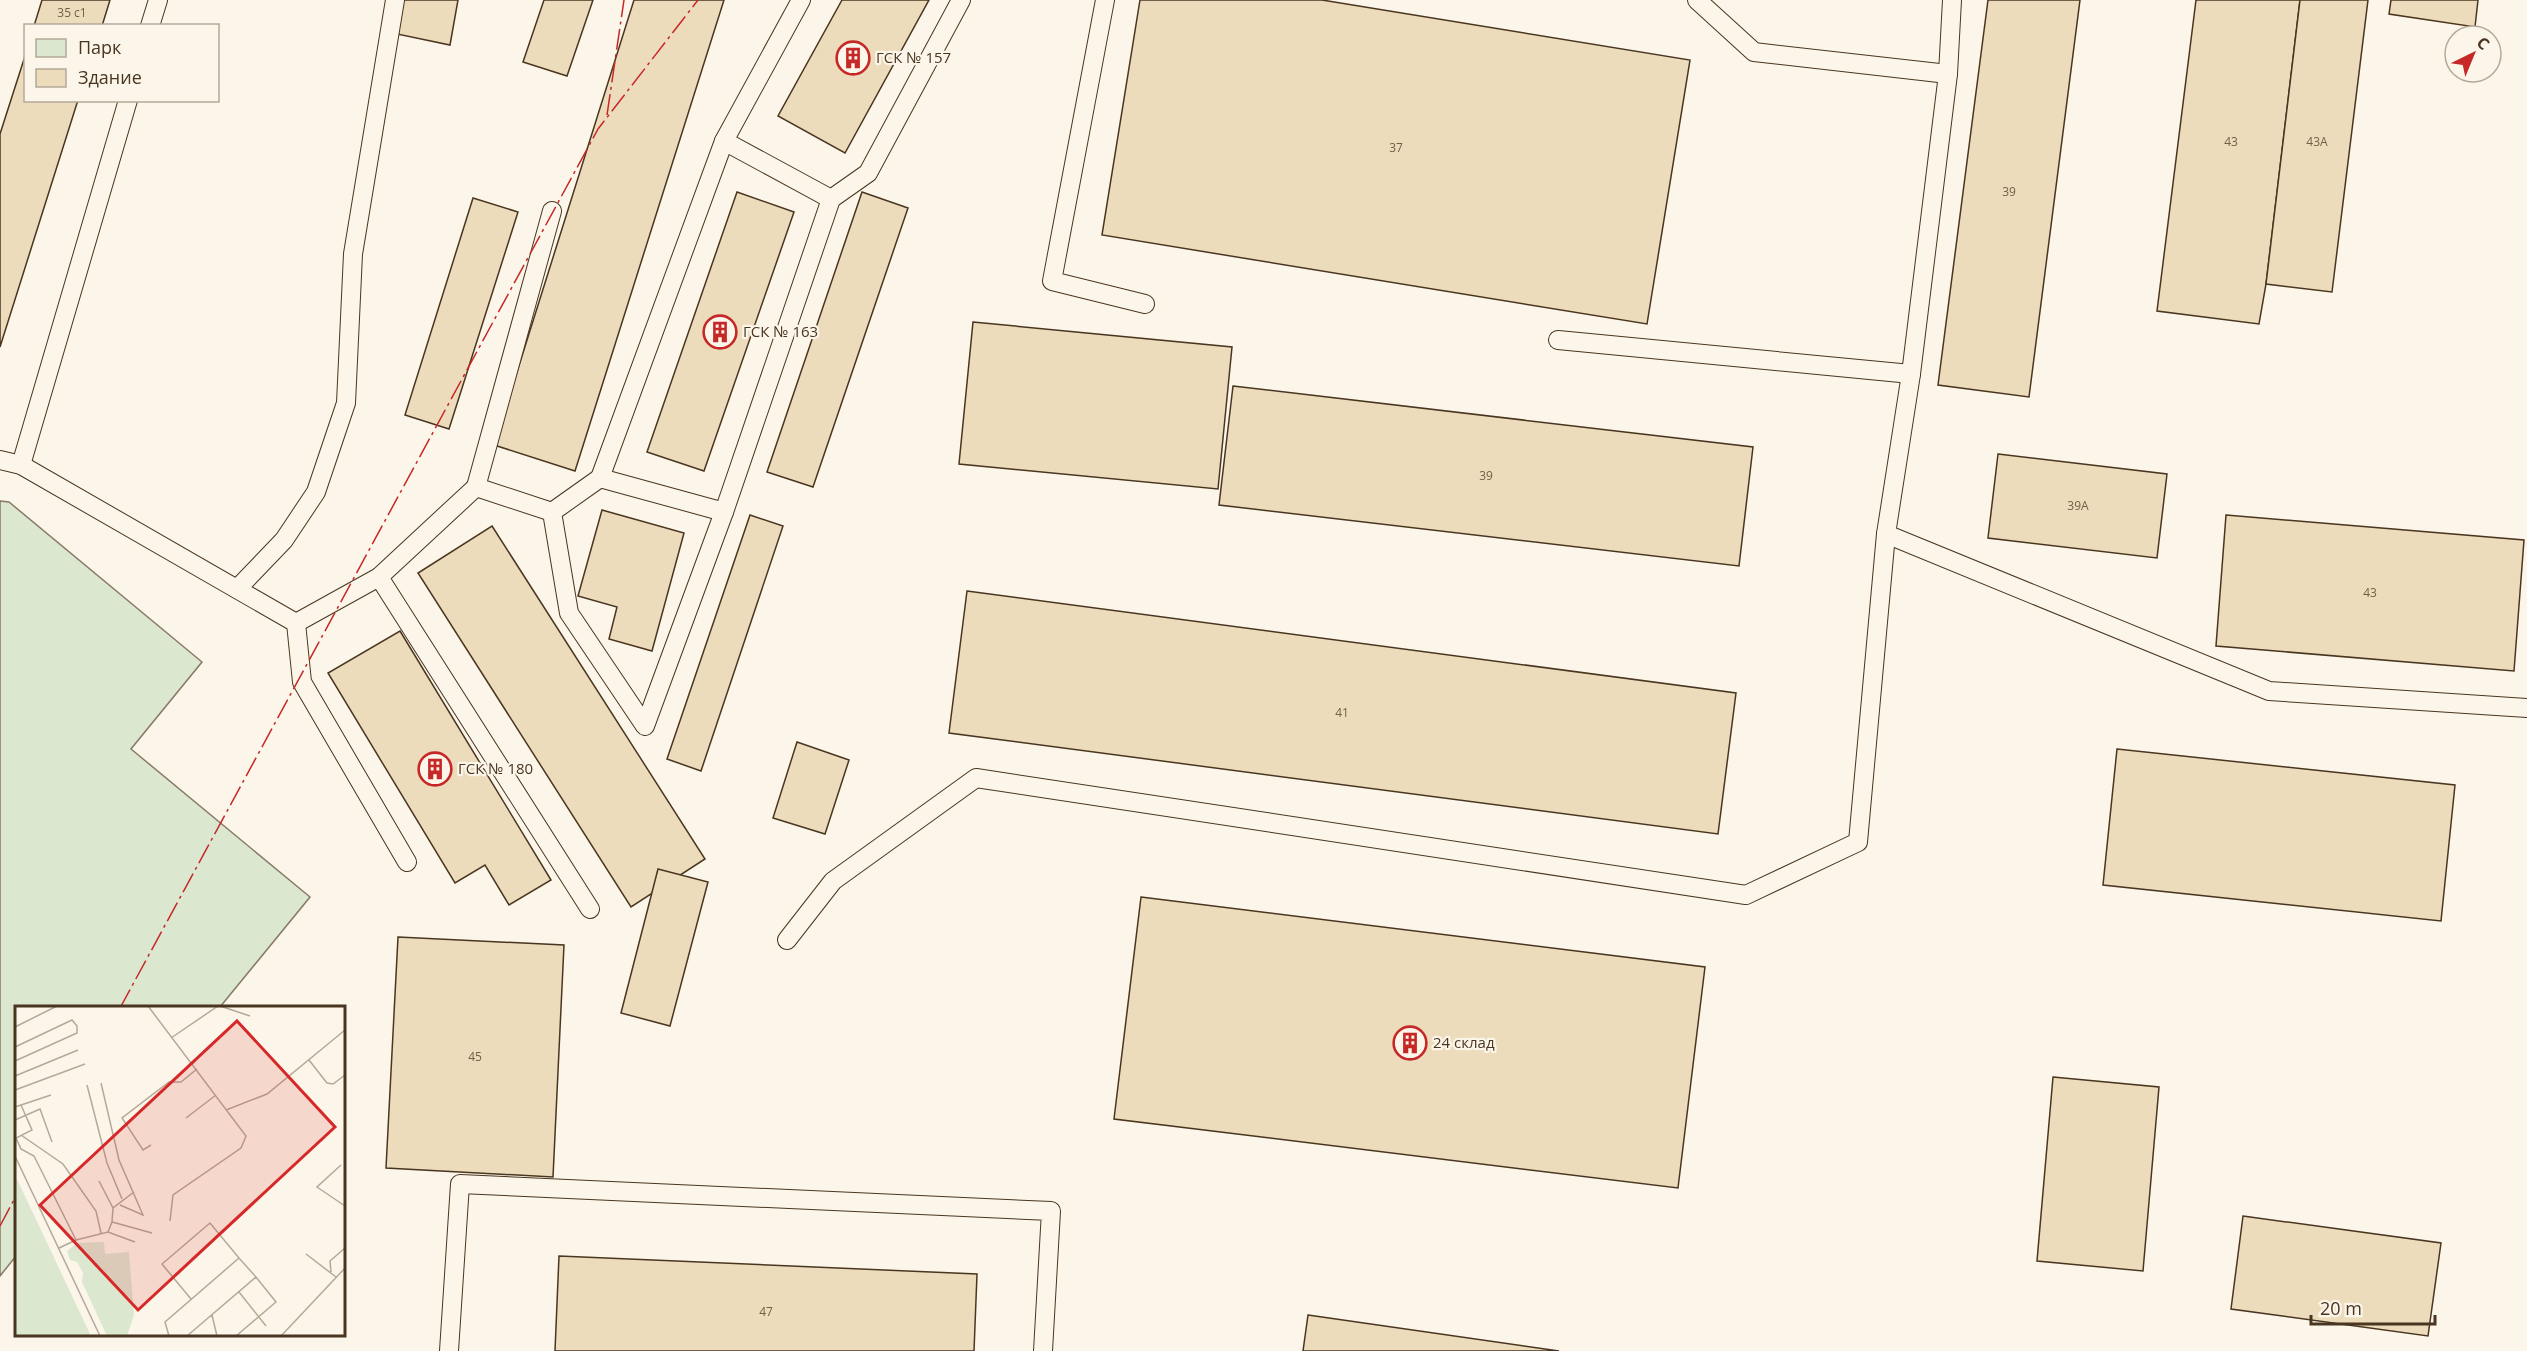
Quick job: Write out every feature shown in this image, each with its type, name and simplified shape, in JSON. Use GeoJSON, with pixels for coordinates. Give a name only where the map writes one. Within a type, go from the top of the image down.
{"type":"FeatureCollection","features":[{"type":"Feature","properties":{"kind":"lane"},"geometry":{"type":"LineString","coordinates":[[151,24],[158,0]]}},
{"type":"Feature","properties":{"kind":"lane"},"geometry":{"type":"LineString","coordinates":[[237,589],[284,540],[316,492],[346,403],[353,254],[395,0]]}},
{"type":"Feature","properties":{"kind":"lane"},"geometry":{"type":"LineString","coordinates":[[552,512],[600,478],[724,141],[801,0]]}},
{"type":"Feature","properties":{"kind":"lane"},"geometry":{"type":"LineString","coordinates":[[552,512],[568,613],[645,726],[724,512],[831,199],[868,173],[961,0]]}},
{"type":"Feature","properties":{"kind":"lane"},"geometry":{"type":"LineString","coordinates":[[1105,0],[1052,281],[1145,304]]}},
{"type":"Feature","properties":{"kind":"lane"},"geometry":{"type":"LineString","coordinates":[[1697,0],[1754,52],[1948,75]]}},
{"type":"Feature","properties":{"kind":"lane"},"geometry":{"type":"LineString","coordinates":[[787,940],[833,881],[976,778],[1746,895],[1858,842],[1886,534],[1911,374],[1948,75],[1952,0]]}},
{"type":"Feature","properties":{"kind":"lane"},"geometry":{"type":"LineString","coordinates":[[21,465],[127,102]]}},
{"type":"Feature","properties":{"kind":"lane"},"geometry":{"type":"LineString","coordinates":[[724,141],[831,199]]}},
{"type":"Feature","properties":{"kind":"lane"},"geometry":{"type":"LineString","coordinates":[[296,622],[379,577],[476,487],[552,211]]}},
{"type":"Feature","properties":{"kind":"lane"},"geometry":{"type":"LineString","coordinates":[[1558,340],[1911,374]]}},
{"type":"Feature","properties":{"kind":"lane"},"geometry":{"type":"LineString","coordinates":[[0,460],[21,465],[296,622]]}},
{"type":"Feature","properties":{"kind":"lane"},"geometry":{"type":"LineString","coordinates":[[600,478],[724,512]]}},
{"type":"Feature","properties":{"kind":"lane"},"geometry":{"type":"LineString","coordinates":[[476,487],[552,512]]}},
{"type":"Feature","properties":{"kind":"lane"},"geometry":{"type":"LineString","coordinates":[[1886,534],[2269,691],[2527,708]]}},
{"type":"Feature","properties":{"kind":"lane"},"geometry":{"type":"LineString","coordinates":[[379,577],[590,909]]}},
{"type":"Feature","properties":{"kind":"lane"},"geometry":{"type":"LineString","coordinates":[[296,622],[302,682],[407,862]]}},
{"type":"Feature","properties":{"kind":"lane"},"geometry":{"type":"LineString","coordinates":[[450,1351],[460,1185],[1051,1211],[1043,1351]]}},
{"type":"Feature","properties":{"kind":"green space"},"geometry":{"type":"Polygon","coordinates":[[[0,501],[9,502],[202,662],[131,749],[310,897],[221,1006],[15,1006],[15,1257],[0,1276],[0,501]]]}},
{"type":"Feature","properties":{"kind":"building"},"geometry":{"type":"Polygon","coordinates":[[[42,0],[110,0],[103,24],[35,24],[42,0]]]}},
{"type":"Feature","properties":{"kind":"building"},"geometry":{"type":"Polygon","coordinates":[[[402,0],[458,0],[450,45],[397,34],[402,0]]]}},
{"type":"Feature","properties":{"kind":"building"},"geometry":{"type":"Polygon","coordinates":[[[544,0],[593,0],[567,76],[523,62],[544,0]]]}},
{"type":"Feature","properties":{"kind":"building"},"geometry":{"type":"Polygon","coordinates":[[[634,0],[724,0],[575,471],[494,445],[634,0]]]}},
{"type":"Feature","properties":{"kind":"building","name":"ГСК № 157"},"geometry":{"type":"Polygon","coordinates":[[[842,0],[929,0],[845,153],[778,116],[842,0]]]}},
{"type":"Feature","properties":{"kind":"building"},"geometry":{"type":"Polygon","coordinates":[[[1140,0],[1322,0],[1690,60],[1647,324],[1102,235],[1140,0]]]}},
{"type":"Feature","properties":{"kind":"building"},"geometry":{"type":"Polygon","coordinates":[[[1988,0],[2080,0],[2029,397],[1938,385],[1988,0]]]}},
{"type":"Feature","properties":{"kind":"building"},"geometry":{"type":"Polygon","coordinates":[[[2196,0],[2300,0],[2266,284],[2259,324],[2157,311],[2196,0]]]}},
{"type":"Feature","properties":{"kind":"building"},"geometry":{"type":"Polygon","coordinates":[[[2300,0],[2368,0],[2332,292],[2266,284],[2300,0]]]}},
{"type":"Feature","properties":{"kind":"building"},"geometry":{"type":"Polygon","coordinates":[[[2391,0],[2478,0],[2475,24],[2455,24],[2389,14],[2391,0]]]}},
{"type":"Feature","properties":{"kind":"building"},"geometry":{"type":"Polygon","coordinates":[[[24,59],[24,102],[77,102],[0,347],[0,134],[24,59]]]}},
{"type":"Feature","properties":{"kind":"building","name":"ГСК № 163"},"geometry":{"type":"Polygon","coordinates":[[[737,192],[794,212],[704,471],[647,452],[737,192]]]}},
{"type":"Feature","properties":{"kind":"building"},"geometry":{"type":"Polygon","coordinates":[[[862,192],[908,208],[813,487],[767,472],[862,192]]]}},
{"type":"Feature","properties":{"kind":"building"},"geometry":{"type":"Polygon","coordinates":[[[473,198],[518,212],[449,429],[405,415],[473,198]]]}},
{"type":"Feature","properties":{"kind":"building"},"geometry":{"type":"Polygon","coordinates":[[[973,322],[1232,347],[1218,489],[959,464],[973,322]]]}},
{"type":"Feature","properties":{"kind":"building"},"geometry":{"type":"Polygon","coordinates":[[[1233,386],[1753,447],[1739,566],[1219,505],[1233,386]]]}},
{"type":"Feature","properties":{"kind":"building"},"geometry":{"type":"Polygon","coordinates":[[[1998,454],[2167,474],[2157,558],[1988,538],[1998,454]]]}},
{"type":"Feature","properties":{"kind":"building"},"geometry":{"type":"Polygon","coordinates":[[[602,510],[684,533],[652,651],[609,639],[617,607],[578,596],[602,510]]]}},
{"type":"Feature","properties":{"kind":"building"},"geometry":{"type":"Polygon","coordinates":[[[750,515],[783,526],[701,771],[667,759],[750,515]]]}},
{"type":"Feature","properties":{"kind":"building"},"geometry":{"type":"Polygon","coordinates":[[[2226,515],[2524,540],[2514,671],[2216,646],[2226,515]]]}},
{"type":"Feature","properties":{"kind":"building"},"geometry":{"type":"Polygon","coordinates":[[[492,526],[705,859],[631,907],[418,573],[492,526]]]}},
{"type":"Feature","properties":{"kind":"building"},"geometry":{"type":"Polygon","coordinates":[[[967,591],[1736,693],[1718,834],[949,733],[967,591]]]}},
{"type":"Feature","properties":{"kind":"building","name":"ГСК № 180"},"geometry":{"type":"Polygon","coordinates":[[[400,631],[551,880],[509,905],[485,865],[455,883],[328,673],[400,631]]]}},
{"type":"Feature","properties":{"kind":"building"},"geometry":{"type":"Polygon","coordinates":[[[797,742],[849,760],[825,834],[773,818],[797,742]]]}},
{"type":"Feature","properties":{"kind":"building"},"geometry":{"type":"Polygon","coordinates":[[[2117,749],[2455,785],[2441,921],[2103,885],[2117,749]]]}},
{"type":"Feature","properties":{"kind":"building"},"geometry":{"type":"Polygon","coordinates":[[[658,869],[708,882],[670,1026],[621,1013],[658,869]]]}},
{"type":"Feature","properties":{"kind":"building","name":"24 склад"},"geometry":{"type":"Polygon","coordinates":[[[1141,897],[1705,967],[1678,1188],[1114,1119],[1141,897]]]}},
{"type":"Feature","properties":{"kind":"building"},"geometry":{"type":"Polygon","coordinates":[[[398,937],[564,945],[553,1177],[386,1168],[398,937]]]}},
{"type":"Feature","properties":{"kind":"building"},"geometry":{"type":"Polygon","coordinates":[[[2053,1077],[2159,1087],[2143,1271],[2037,1261],[2053,1077]]]}},
{"type":"Feature","properties":{"kind":"building"},"geometry":{"type":"Polygon","coordinates":[[[2243,1216],[2441,1243],[2428,1336],[2231,1309],[2243,1216]]]}},
{"type":"Feature","properties":{"kind":"building"},"geometry":{"type":"Polygon","coordinates":[[[559,1256],[977,1274],[974,1351],[555,1351],[559,1256]]]}},
{"type":"Feature","properties":{"kind":"building"},"geometry":{"type":"Polygon","coordinates":[[[1308,1315],[1559,1351],[1303,1351],[1308,1315]]]}},
{"type":"Feature","properties":{"kind":"power"},"geometry":{"type":"LineString","coordinates":[[607,115],[624,0]]}},
{"type":"Feature","properties":{"kind":"power"},"geometry":{"type":"LineString","coordinates":[[121,1006],[598,129],[698,0]]}},
{"type":"Feature","properties":{"kind":"power"},"geometry":{"type":"LineString","coordinates":[[0,1226],[15,1198]]}},
{"type":"Feature","properties":{"kind":"place","name":"ГСК № 157"},"geometry":{"type":"Point","coordinates":[853,58]}},
{"type":"Feature","properties":{"kind":"place","name":"ГСК № 163"},"geometry":{"type":"Point","coordinates":[720,332]}},
{"type":"Feature","properties":{"kind":"place","name":"ГСК № 180"},"geometry":{"type":"Point","coordinates":[435,769]}},
{"type":"Feature","properties":{"kind":"place","name":"24 склад"},"geometry":{"type":"Point","coordinates":[1410,1043]}}]}
